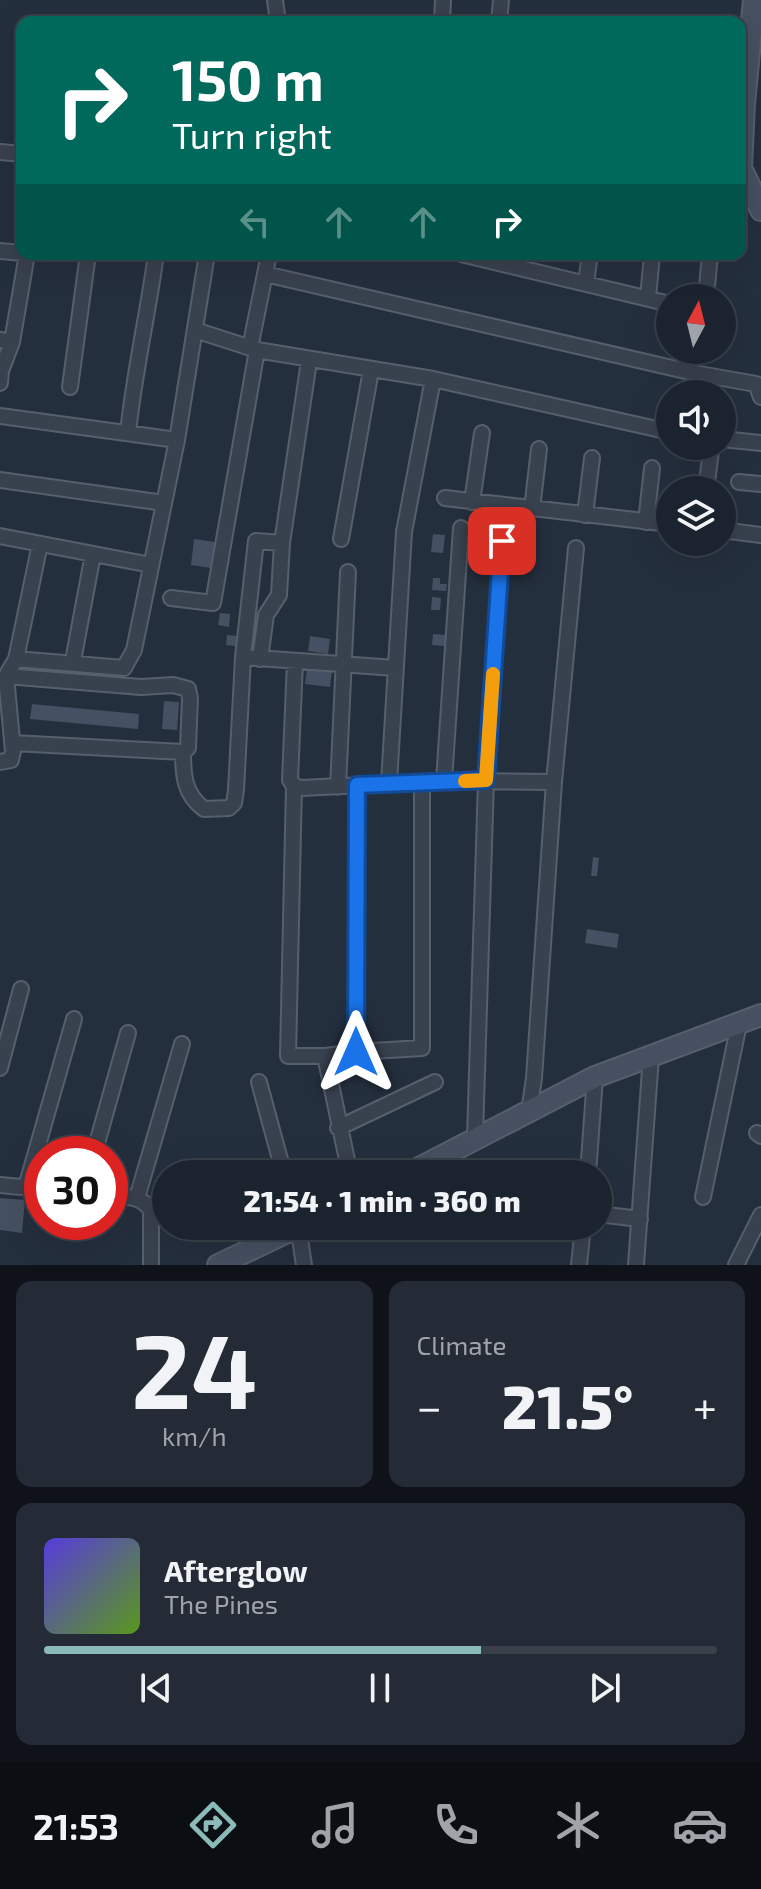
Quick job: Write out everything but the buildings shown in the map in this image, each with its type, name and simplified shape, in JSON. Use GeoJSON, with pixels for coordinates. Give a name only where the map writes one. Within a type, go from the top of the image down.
{"type":"FeatureCollection","features":[{"type":"Feature","properties":{"kind":"street"},"geometry":{"type":"LineString","coordinates":[[746,83],[754,0]]}},
{"type":"Feature","properties":{"kind":"street"},"geometry":{"type":"LineString","coordinates":[[746,180],[761,210]]}},
{"type":"Feature","properties":{"kind":"street"},"geometry":{"type":"LineString","coordinates":[[0,383],[23,260]]}},
{"type":"Feature","properties":{"kind":"street"},"geometry":{"type":"LineString","coordinates":[[70,387],[87,260]]}},
{"type":"Feature","properties":{"kind":"street"},"geometry":{"type":"LineString","coordinates":[[128,433],[134,377],[155,260]]}},
{"type":"Feature","properties":{"kind":"street"},"geometry":{"type":"LineString","coordinates":[[16,659],[73,661],[124,668],[134,650],[177,440],[206,260]]}},
{"type":"Feature","properties":{"kind":"street"},"geometry":{"type":"LineString","coordinates":[[171,598],[213,603],[268,260]]}},
{"type":"Feature","properties":{"kind":"street"},"geometry":{"type":"LineString","coordinates":[[586,283],[589,260]]}},
{"type":"Feature","properties":{"kind":"street"},"geometry":{"type":"LineString","coordinates":[[648,298],[651,260]]}},
{"type":"Feature","properties":{"kind":"street"},"geometry":{"type":"LineString","coordinates":[[707,284],[709,260]]}},
{"type":"Feature","properties":{"kind":"street"},"geometry":{"type":"LineString","coordinates":[[530,262],[586,283],[656,300]]}},
{"type":"Feature","properties":{"kind":"street"},"geometry":{"type":"LineString","coordinates":[[265,274],[694,373],[756,384],[761,397]]}},
{"type":"Feature","properties":{"kind":"street"},"geometry":{"type":"LineString","coordinates":[[195,330],[253,349],[309,361],[433,379],[656,429]]}},
{"type":"Feature","properties":{"kind":"street"},"geometry":{"type":"LineString","coordinates":[[260,659],[266,615],[279,595],[282,543],[309,361]]}},
{"type":"Feature","properties":{"kind":"street"},"geometry":{"type":"LineString","coordinates":[[341,539],[371,370]]}},
{"type":"Feature","properties":{"kind":"street"},"geometry":{"type":"LineString","coordinates":[[389,783],[404,532],[433,379]]}},
{"type":"Feature","properties":{"kind":"street"},"geometry":{"type":"LineString","coordinates":[[0,416],[177,440]]}},
{"type":"Feature","properties":{"kind":"street"},"geometry":{"type":"LineString","coordinates":[[472,502],[482,433]]}},
{"type":"Feature","properties":{"kind":"street"},"geometry":{"type":"LineString","coordinates":[[736,440],[761,443]]}},
{"type":"Feature","properties":{"kind":"street"},"geometry":{"type":"LineString","coordinates":[[532,509],[539,449]]}},
{"type":"Feature","properties":{"kind":"street"},"geometry":{"type":"LineString","coordinates":[[585,515],[592,458]]}},
{"type":"Feature","properties":{"kind":"street"},"geometry":{"type":"LineString","coordinates":[[646,522],[652,468]]}},
{"type":"Feature","properties":{"kind":"street"},"geometry":{"type":"LineString","coordinates":[[0,480],[164,503]]}},
{"type":"Feature","properties":{"kind":"street"},"geometry":{"type":"LineString","coordinates":[[739,482],[761,484]]}},
{"type":"Feature","properties":{"kind":"street"},"geometry":{"type":"LineString","coordinates":[[445,498],[656,523]]}},
{"type":"Feature","properties":{"kind":"street"},"geometry":{"type":"LineString","coordinates":[[444,781],[461,528]]}},
{"type":"Feature","properties":{"kind":"street"},"geometry":{"type":"LineString","coordinates":[[736,532],[761,535]]}},
{"type":"Feature","properties":{"kind":"street"},"geometry":{"type":"LineString","coordinates":[[0,536],[151,565]]}},
{"type":"Feature","properties":{"kind":"street"},"geometry":{"type":"LineString","coordinates":[[183,752],[183,779],[191,796],[204,809],[229,808],[234,803],[236,790],[243,657],[256,541],[282,543]]}},
{"type":"Feature","properties":{"kind":"street"},"geometry":{"type":"LineString","coordinates":[[475,1137],[486,780],[502,541]]}},
{"type":"Feature","properties":{"kind":"street"},"geometry":{"type":"LineString","coordinates":[[0,762],[11,760],[13,743],[6,676],[16,659],[40,544]]}},
{"type":"Feature","properties":{"kind":"street"},"geometry":{"type":"LineString","coordinates":[[529,1112],[534,1078],[554,782],[576,548]]}},
{"type":"Feature","properties":{"kind":"street"},"geometry":{"type":"LineString","coordinates":[[73,661],[93,554]]}},
{"type":"Feature","properties":{"kind":"street"},"geometry":{"type":"LineString","coordinates":[[338,787],[348,572]]}},
{"type":"Feature","properties":{"kind":"street"},"geometry":{"type":"LineString","coordinates":[[243,657],[395,668]]}},
{"type":"Feature","properties":{"kind":"street"},"geometry":{"type":"LineString","coordinates":[[295,662],[290,780],[294,786],[288,1056],[422,1048],[422,782]]}},
{"type":"Feature","properties":{"kind":"street"},"geometry":{"type":"LineString","coordinates":[[6,676],[141,687],[173,685],[188,689],[190,698],[188,748],[183,752],[13,743]]}},
{"type":"Feature","properties":{"kind":"street"},"geometry":{"type":"LineString","coordinates":[[294,786],[486,780],[554,782]]}},
{"type":"Feature","properties":{"kind":"street"},"geometry":{"type":"LineString","coordinates":[[356,1052],[357,785]]}},
{"type":"Feature","properties":{"kind":"street"},"geometry":{"type":"LineString","coordinates":[[0,1068],[21,989]]}},
{"type":"Feature","properties":{"kind":"street"},"geometry":{"type":"LineString","coordinates":[[433,1160],[595,1077],[761,1015]]}},
{"type":"Feature","properties":{"kind":"street"},"geometry":{"type":"LineString","coordinates":[[41,1136],[74,1019]]}},
{"type":"Feature","properties":{"kind":"street"},"geometry":{"type":"LineString","coordinates":[[703,1197],[739,1024]]}},
{"type":"Feature","properties":{"kind":"street"},"geometry":{"type":"LineString","coordinates":[[99,1136],[128,1033]]}},
{"type":"Feature","properties":{"kind":"street"},"geometry":{"type":"LineString","coordinates":[[137,1198],[182,1044]]}},
{"type":"Feature","properties":{"kind":"street"},"geometry":{"type":"LineString","coordinates":[[325,1056],[346,1160]]}},
{"type":"Feature","properties":{"kind":"street"},"geometry":{"type":"LineString","coordinates":[[636,1265],[651,1056]]}},
{"type":"Feature","properties":{"kind":"street"},"geometry":{"type":"LineString","coordinates":[[589,1160],[595,1077]]}},
{"type":"Feature","properties":{"kind":"street"},"geometry":{"type":"LineString","coordinates":[[259,1082],[280,1160]]}},
{"type":"Feature","properties":{"kind":"street"},"geometry":{"type":"LineString","coordinates":[[338,1128],[435,1082]]}},
{"type":"Feature","properties":{"kind":"street"},"geometry":{"type":"LineString","coordinates":[[0,1185],[24,1187]]}},
{"type":"Feature","properties":{"kind":"street"},"geometry":{"type":"LineString","coordinates":[[128,1197],[147,1203],[151,1211],[151,1265]]}},
{"type":"Feature","properties":{"kind":"street"},"geometry":{"type":"LineString","coordinates":[[736,1265],[761,1215]]}},
{"type":"Feature","properties":{"kind":"street"},"geometry":{"type":"LineString","coordinates":[[612,1216],[640,1219]]}},
{"type":"Feature","properties":{"kind":"street"},"geometry":{"type":"LineString","coordinates":[[218,1265],[246,1259],[276,1240]]}},
{"type":"Feature","properties":{"kind":"street"},"geometry":{"type":"LineString","coordinates":[[300,1240],[304,1265]]}},
{"type":"Feature","properties":{"kind":"street"},"geometry":{"type":"LineString","coordinates":[[579,1265],[582,1240]]}},
{"type":"Feature","properties":{"kind":"slow traffic"},"geometry":{"type":"LineString","coordinates":[[465,781],[486,780],[493,674]]}},
{"type":"Feature","properties":{"kind":"route"},"geometry":{"type":"LineString","coordinates":[[356,1052],[357,785],[486,780],[502,541]]}}]}
